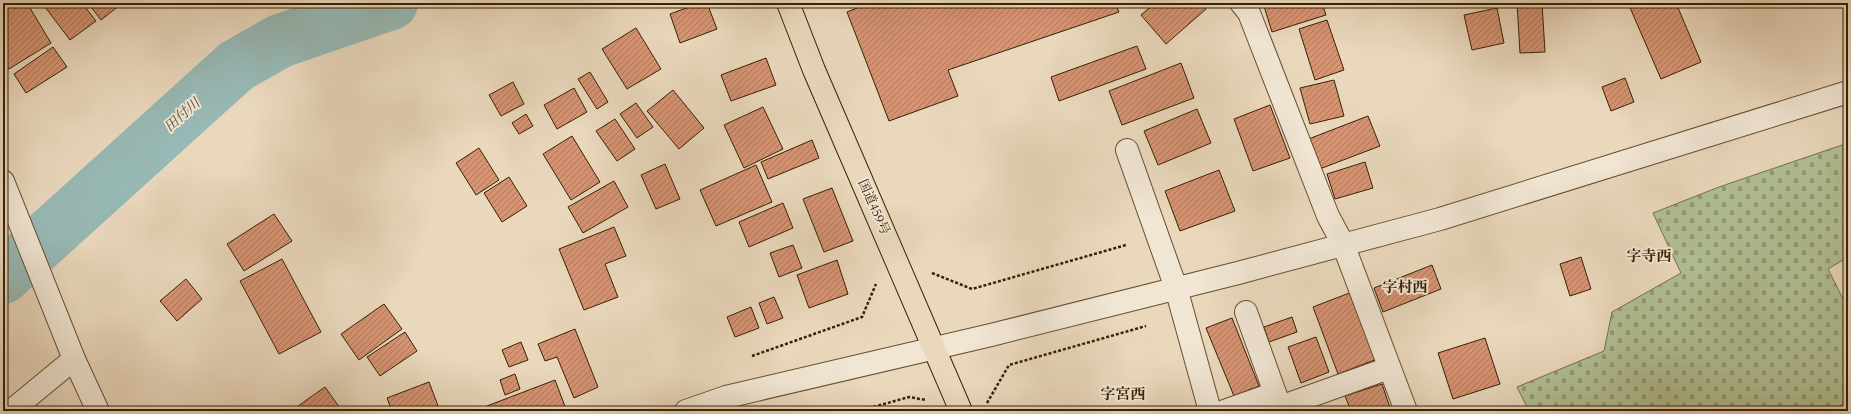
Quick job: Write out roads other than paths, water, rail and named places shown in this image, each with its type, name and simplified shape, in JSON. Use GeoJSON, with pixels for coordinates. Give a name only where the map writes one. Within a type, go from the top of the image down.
{"type":"FeatureCollection","features":[{"type":"Feature","properties":{"kind":"highway","name":"国道459号"},"geometry":{"type":"LineString","coordinates":[[788,3],[817,77],[935,347],[961,411]]}},
{"type":"Feature","properties":{"kind":"street"},"geometry":{"type":"LineString","coordinates":[[1241,3],[1249,13],[1328,216],[1343,244],[1406,411]]}},
{"type":"Feature","properties":{"kind":"street"},"geometry":{"type":"LineString","coordinates":[[686,411],[726,396],[991,335],[1440,219],[1848,92]]}},
{"type":"Feature","properties":{"kind":"street"},"geometry":{"type":"LineString","coordinates":[[1127,150],[1176,288],[1210,411]]}},
{"type":"Feature","properties":{"kind":"street"},"geometry":{"type":"LineString","coordinates":[[3,182],[74,360],[98,411]]}},
{"type":"Feature","properties":{"kind":"street"},"geometry":{"type":"LineString","coordinates":[[1246,312],[1280,407],[1389,368]]}},
{"type":"Feature","properties":{"kind":"street"},"geometry":{"type":"LineString","coordinates":[[11,411],[74,360]]}},
{"type":"Feature","properties":{"kind":"street"},"geometry":{"type":"LineString","coordinates":[[1224,411],[1275,393]]}},
{"type":"Feature","properties":{"kind":"waterway","name":"田付川"},"geometry":{"type":"LineString","coordinates":[[3,277],[236,66],[280,41],[391,3]]}},
{"type":"Feature","properties":{"kind":"district","name":"字寺西"},"geometry":{"type":"Point","coordinates":[1649,256]}},
{"type":"Feature","properties":{"kind":"district","name":"字村西"},"geometry":{"type":"Point","coordinates":[1405,287]}},
{"type":"Feature","properties":{"kind":"district","name":"字宮西"},"geometry":{"type":"Point","coordinates":[1123,394]}}]}
